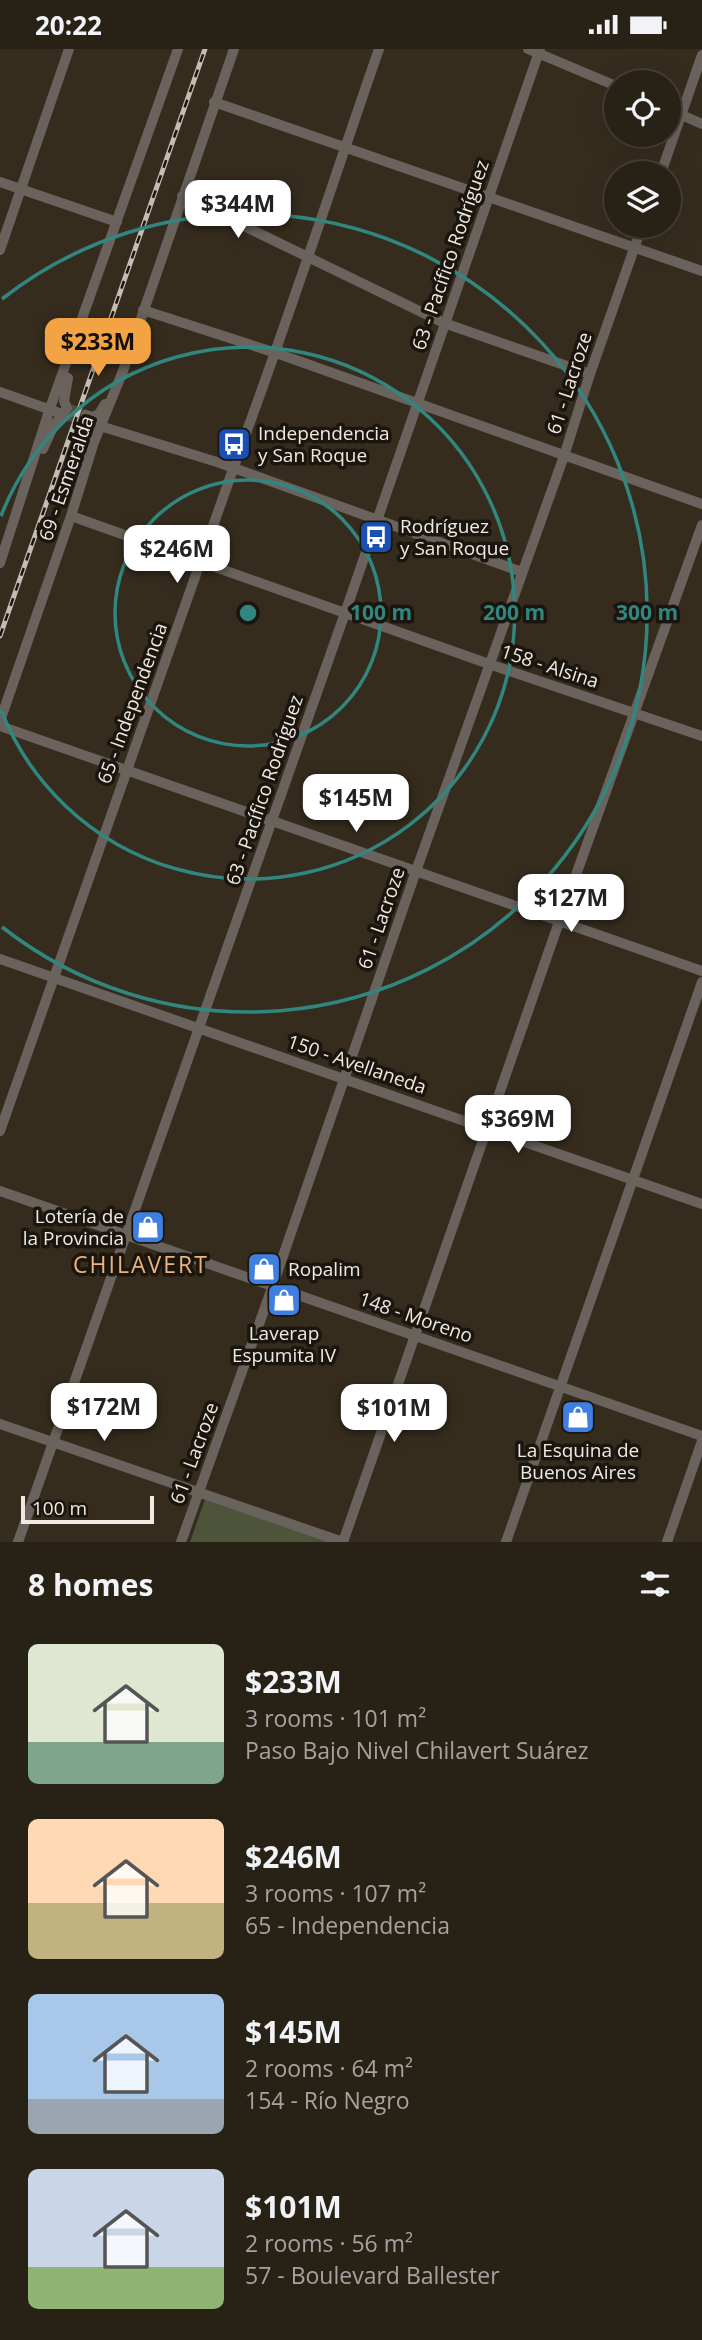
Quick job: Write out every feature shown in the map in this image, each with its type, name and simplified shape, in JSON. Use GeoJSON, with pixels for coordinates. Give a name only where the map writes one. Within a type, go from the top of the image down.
{"type":"FeatureCollection","features":[{"type":"Feature","properties":{"kind":"street"},"geometry":{"type":"LineString","coordinates":[[0,250],[69,49]]}},
{"type":"Feature","properties":{"kind":"street"},"geometry":{"type":"LineString","coordinates":[[0,563],[3,545],[49,411],[178,49]]}},
{"type":"Feature","properties":{"kind":"street","name":"69 - Esmeralda"},"geometry":{"type":"LineString","coordinates":[[0,723],[94,442],[123,370],[234,49]]}},
{"type":"Feature","properties":{"kind":"street","name":"65 - Independencia"},"geometry":{"type":"LineString","coordinates":[[0,1131],[276,353],[379,49]]}},
{"type":"Feature","properties":{"kind":"street"},"geometry":{"type":"LineString","coordinates":[[528,49],[539,51],[604,81]]}},
{"type":"Feature","properties":{"kind":"street","name":"63 - Pacífico Rodríguez"},"geometry":{"type":"LineString","coordinates":[[18,1542],[345,613],[539,51]]}},
{"type":"Feature","properties":{"kind":"street"},"geometry":{"type":"LineString","coordinates":[[702,55],[681,114],[702,124]]}},
{"type":"Feature","properties":{"kind":"street"},"geometry":{"type":"LineString","coordinates":[[214,102],[702,271]]}},
{"type":"Feature","properties":{"kind":"street"},"geometry":{"type":"LineString","coordinates":[[0,182],[117,222]]}},
{"type":"Feature","properties":{"kind":"street"},"geometry":{"type":"LineString","coordinates":[[182,196],[444,323],[590,374]]}},
{"type":"Feature","properties":{"kind":"street","name":"61 - Lacroze"},"geometry":{"type":"LineString","coordinates":[[181,1542],[564,456],[638,238]]}},
{"type":"Feature","properties":{"kind":"street"},"geometry":{"type":"LineString","coordinates":[[143,310],[276,353],[702,504]]}},
{"type":"Feature","properties":{"kind":"street"},"geometry":{"type":"LineString","coordinates":[[66,412],[65,386],[72,363],[72,347]]}},
{"type":"Feature","properties":{"kind":"street"},"geometry":{"type":"LineString","coordinates":[[123,370],[114,379],[99,414],[85,418],[101,428],[233,468],[522,572]]}},
{"type":"Feature","properties":{"kind":"street"},"geometry":{"type":"LineString","coordinates":[[0,392],[49,411],[66,412]]}},
{"type":"Feature","properties":{"kind":"street"},"geometry":{"type":"LineString","coordinates":[[30,470],[39,462],[55,423],[66,412]]}},
{"type":"Feature","properties":{"kind":"street","name":"158 - Alsina"},"geometry":{"type":"LineString","coordinates":[[71,516],[489,664],[702,736]]}},
{"type":"Feature","properties":{"kind":"street"},"geometry":{"type":"LineString","coordinates":[[0,1424],[343,1542],[633,712],[702,525]]}},
{"type":"Feature","properties":{"kind":"street"},"geometry":{"type":"LineString","coordinates":[[0,723],[702,971]]}},
{"type":"Feature","properties":{"kind":"street","name":"150 - Avellaneda"},"geometry":{"type":"LineString","coordinates":[[0,959],[702,1204]]}},
{"type":"Feature","properties":{"kind":"street"},"geometry":{"type":"LineString","coordinates":[[506,1542],[702,982]]}},
{"type":"Feature","properties":{"kind":"street","name":"148 - Moreno"},"geometry":{"type":"LineString","coordinates":[[0,1191],[702,1438]]}},
{"type":"Feature","properties":{"kind":"street"},"geometry":{"type":"LineString","coordinates":[[667,1542],[702,1438]]}},
{"type":"Feature","properties":{"kind":"green space"},"geometry":{"type":"Polygon","coordinates":[[[205,1499],[330,1542],[190,1542],[205,1499]]]}},
{"type":"Feature","properties":{"kind":"tunnel"},"geometry":{"type":"LineString","coordinates":[[67,408],[86,415]]}},
{"type":"Feature","properties":{"kind":"tunnel"},"geometry":{"type":"LineString","coordinates":[[65,415],[84,421]]}},
{"type":"Feature","properties":{"kind":"railway"},"geometry":{"type":"LineString","coordinates":[[0,636],[205,49]]}},
{"type":"Feature","properties":{"kind":"place","name":"Independencia y San Roque"},"geometry":{"type":"Point","coordinates":[234,444]}},
{"type":"Feature","properties":{"kind":"place","name":"Rodríguez y San Roque"},"geometry":{"type":"Point","coordinates":[376,537]}},
{"type":"Feature","properties":{"kind":"place","name":"Lotería de la Provincia"},"geometry":{"type":"Point","coordinates":[148,1227]}},
{"type":"Feature","properties":{"kind":"place","name":"Ropalim"},"geometry":{"type":"Point","coordinates":[264,1269]}},
{"type":"Feature","properties":{"kind":"place","name":"Laverap Espumita IV"},"geometry":{"type":"Point","coordinates":[284,1300]}},
{"type":"Feature","properties":{"kind":"place","name":"La Esquina de Buenos Aires"},"geometry":{"type":"Point","coordinates":[578,1417]}},
{"type":"Feature","properties":{"kind":"district","name":"CHILAVERT"},"geometry":{"type":"Point","coordinates":[141,1265]}}]}
